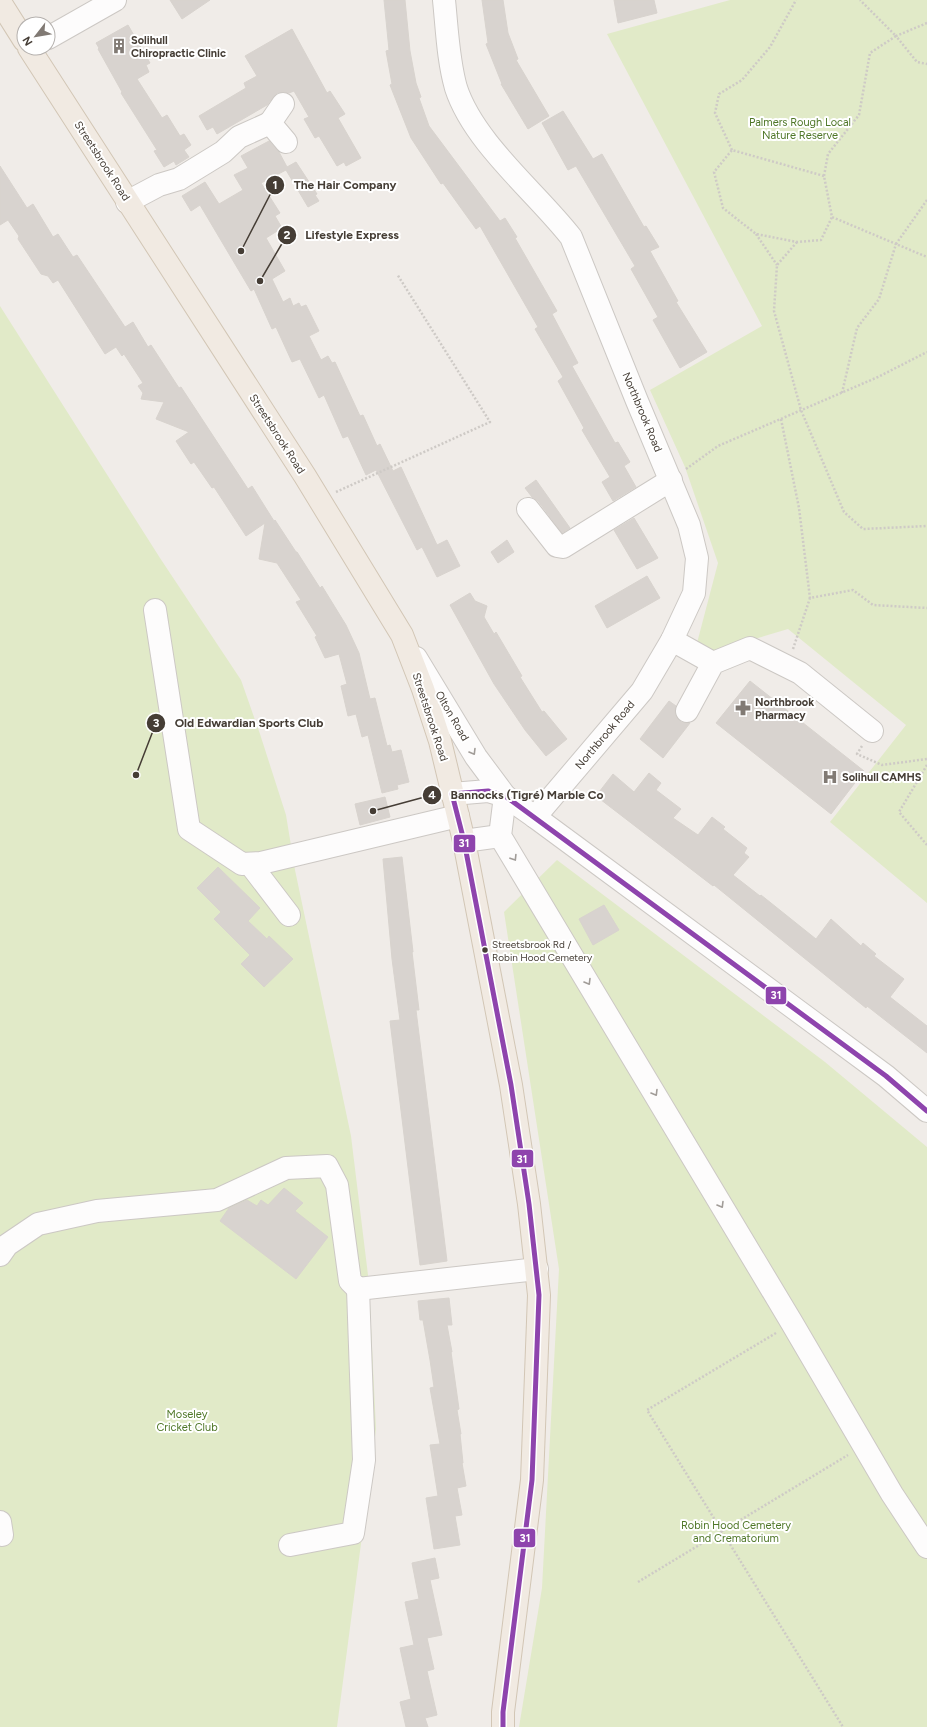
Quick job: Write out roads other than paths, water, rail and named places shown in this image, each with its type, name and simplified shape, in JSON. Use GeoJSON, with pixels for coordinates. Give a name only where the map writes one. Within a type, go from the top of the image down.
{"type":"FeatureCollection","features":[{"type":"Feature","properties":{"kind":"main road","name":"Streetsbrook Road"},"geometry":{"type":"LineString","coordinates":[[0,2],[16,24]]}},
{"type":"Feature","properties":{"kind":"main road","name":"Streetsbrook Road"},"geometry":{"type":"LineString","coordinates":[[39,56],[127,202],[319,500],[402,635],[423,689],[440,741],[464,841],[511,1085],[537,1269],[539,1295],[532,1480],[503,1712],[503,1727]]}},
{"type":"Feature","properties":{"kind":"street"},"geometry":{"type":"LineString","coordinates":[[56,32],[115,0]]}},
{"type":"Feature","properties":{"kind":"street","name":"Northbrook Road"},"geometry":{"type":"LineString","coordinates":[[444,0],[452,72],[457,89],[469,116],[486,141],[558,220],[571,237],[578,250],[637,401],[689,525],[697,558],[694,593],[672,640],[642,691],[536,816]]}},
{"type":"Feature","properties":{"kind":"street"},"geometry":{"type":"LineString","coordinates":[[127,202],[159,185],[179,179],[223,152],[239,137],[270,123],[283,104]]}},
{"type":"Feature","properties":{"kind":"street"},"geometry":{"type":"LineString","coordinates":[[270,123],[286,142]]}},
{"type":"Feature","properties":{"kind":"street"},"geometry":{"type":"LineString","coordinates":[[528,509],[557,546],[564,547],[671,480]]}},
{"type":"Feature","properties":{"kind":"street"},"geometry":{"type":"LineString","coordinates":[[155,610],[189,828],[242,864],[250,864],[261,863],[458,816]]}},
{"type":"Feature","properties":{"kind":"street","name":"Olton Road"},"geometry":{"type":"LineString","coordinates":[[402,635],[476,757],[505,796]]}},
{"type":"Feature","properties":{"kind":"street"},"geometry":{"type":"LineString","coordinates":[[672,640],[713,662]]}},
{"type":"Feature","properties":{"kind":"street"},"geometry":{"type":"LineString","coordinates":[[687,711],[713,662],[750,648],[800,673],[872,731]]}},
{"type":"Feature","properties":{"kind":"street","name":"Olton Road"},"geometry":{"type":"LineString","coordinates":[[452,794],[488,792],[505,796],[536,816],[886,1076],[927,1111]]}},
{"type":"Feature","properties":{"kind":"street"},"geometry":{"type":"LineString","coordinates":[[505,796],[500,836],[792,1323],[892,1494],[927,1547]]}},
{"type":"Feature","properties":{"kind":"street"},"geometry":{"type":"LineString","coordinates":[[464,841],[500,836]]}},
{"type":"Feature","properties":{"kind":"street"},"geometry":{"type":"LineString","coordinates":[[250,864],[289,915]]}},
{"type":"Feature","properties":{"kind":"street"},"geometry":{"type":"LineString","coordinates":[[0,1255],[7,1245],[38,1224],[96,1211],[218,1200],[286,1168],[326,1166],[337,1184],[350,1281],[358,1289],[364,1460],[353,1533],[290,1545]]}},
{"type":"Feature","properties":{"kind":"street"},"geometry":{"type":"LineString","coordinates":[[358,1289],[537,1269]]}},
{"type":"Feature","properties":{"kind":"place","name":"Solihull Chiropractic Clinic"},"geometry":{"type":"Point","coordinates":[119,46]}},
{"type":"Feature","properties":{"kind":"place","name":"The Hair Company"},"geometry":{"type":"Point","coordinates":[241,251]}},
{"type":"Feature","properties":{"kind":"place","name":"Lifestyle Express"},"geometry":{"type":"Point","coordinates":[260,281]}},
{"type":"Feature","properties":{"kind":"place","name":"Northbrook Pharmacy"},"geometry":{"type":"Point","coordinates":[743,708]}},
{"type":"Feature","properties":{"kind":"place","name":"Old Edwardian Sports Club"},"geometry":{"type":"Point","coordinates":[136,775]}},
{"type":"Feature","properties":{"kind":"place","name":"Solihull CAMHS"},"geometry":{"type":"Point","coordinates":[830,777]}},
{"type":"Feature","properties":{"kind":"place","name":"Bannocks (Tigré) Marble Co"},"geometry":{"type":"Point","coordinates":[373,811]}},
{"type":"Feature","properties":{"kind":"place","name":"Streetsbrook Rd / Robin Hood Cemetery"},"geometry":{"type":"Point","coordinates":[485,950]}},
{"type":"Feature","properties":{"kind":"park label","name":"Palmers Rough Local Nature Reserve"},"geometry":{"type":"Point","coordinates":[800,128]}},
{"type":"Feature","properties":{"kind":"park label","name":"Moseley Cricket Club"},"geometry":{"type":"Point","coordinates":[187,1420]}},
{"type":"Feature","properties":{"kind":"park label","name":"Robin Hood Cemetery and Crematorium"},"geometry":{"type":"Point","coordinates":[736,1531]}}]}
